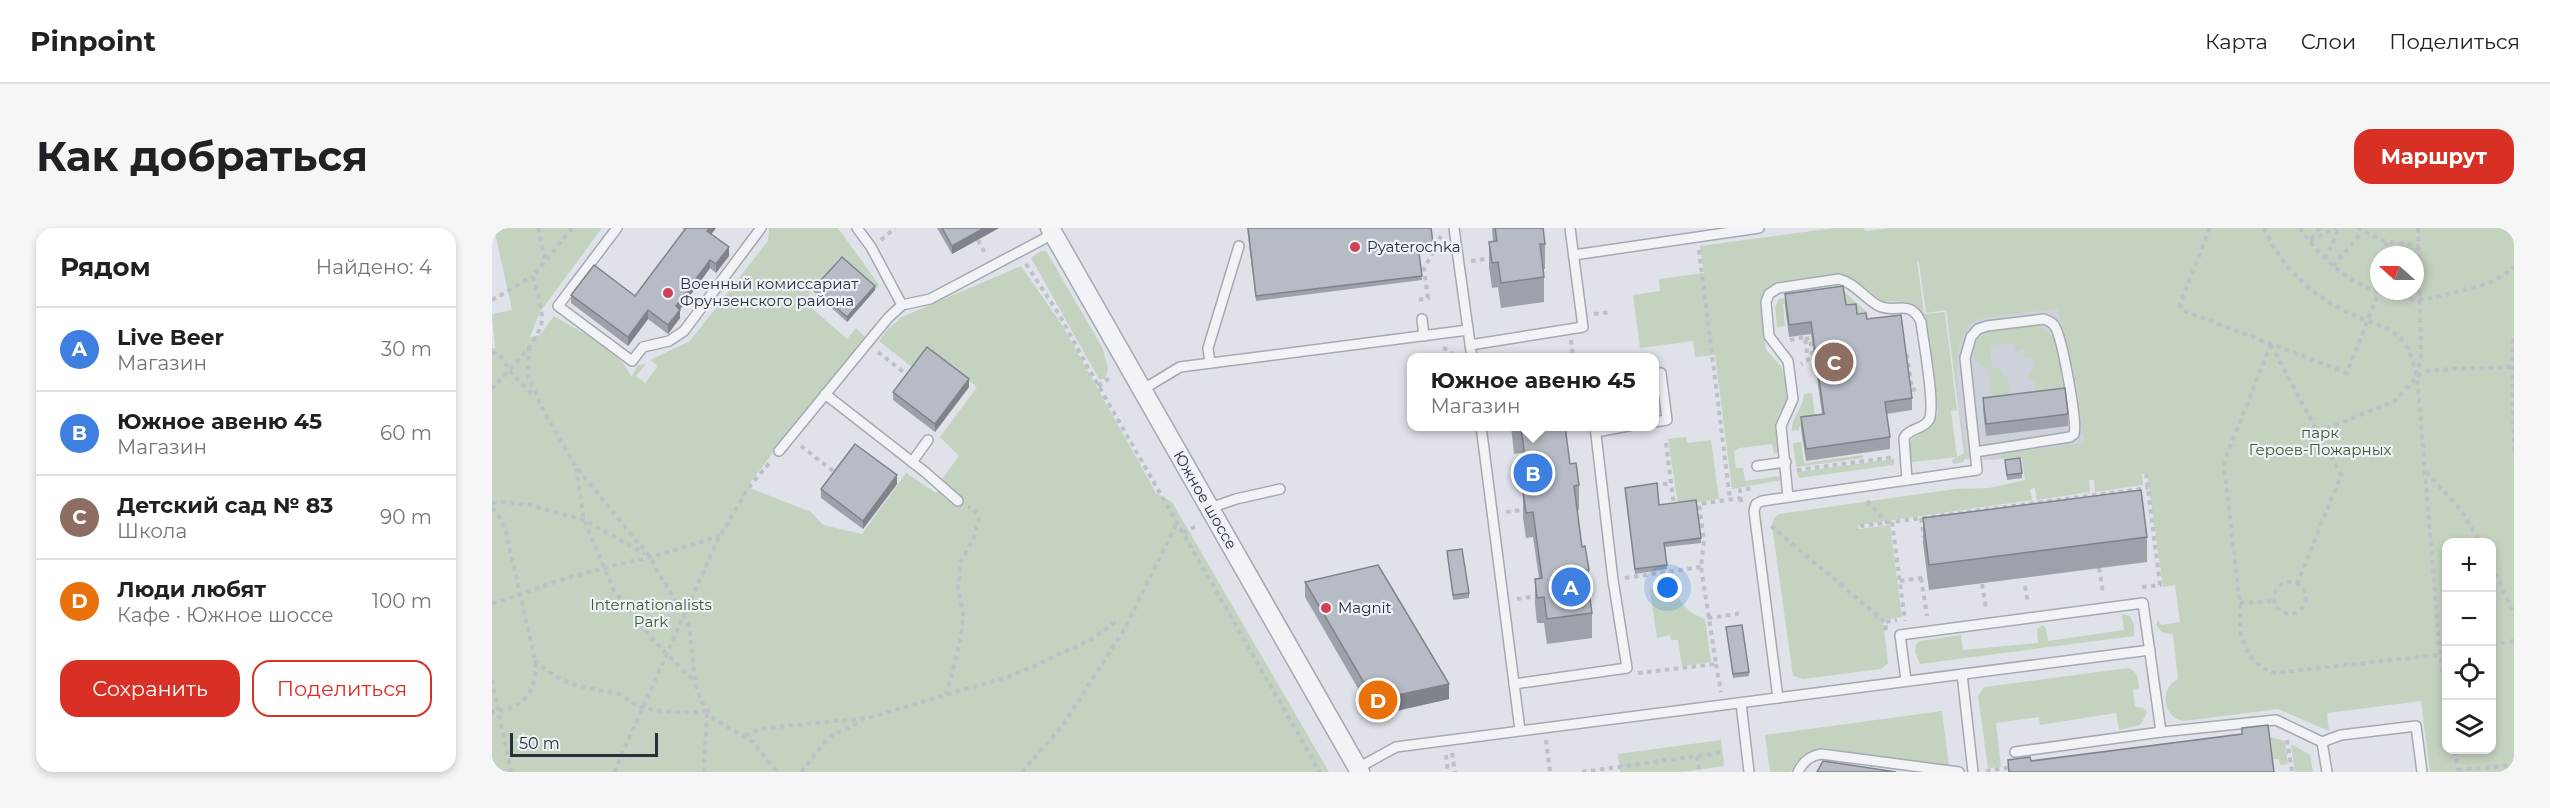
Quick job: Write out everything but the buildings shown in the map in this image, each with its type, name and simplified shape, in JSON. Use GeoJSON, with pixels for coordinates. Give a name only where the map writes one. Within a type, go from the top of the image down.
{"type":"FeatureCollection","features":[{"type":"Feature","properties":{"kind":"street","name":"Южное шоссе"},"geometry":{"type":"LineString","coordinates":[[1052,231],[1359,770]]}},
{"type":"Feature","properties":{"kind":"lane"},"geometry":{"type":"LineString","coordinates":[[617,228],[558,306],[632,361],[642,347],[669,341],[684,331],[761,228]]}},
{"type":"Feature","properties":{"kind":"lane"},"geometry":{"type":"LineString","coordinates":[[857,228],[871,247],[902,305]]}},
{"type":"Feature","properties":{"kind":"lane"},"geometry":{"type":"LineString","coordinates":[[1454,228],[1471,353]]}},
{"type":"Feature","properties":{"kind":"lane"},"geometry":{"type":"LineString","coordinates":[[1470,345],[1583,327],[1570,228]]}},
{"type":"Feature","properties":{"kind":"lane"},"geometry":{"type":"LineString","coordinates":[[1574,255],[1759,228]]}},
{"type":"Feature","properties":{"kind":"lane"},"geometry":{"type":"LineString","coordinates":[[779,451],[888,318],[902,305],[930,299],[1027,248],[1052,231]]}},
{"type":"Feature","properties":{"kind":"lane"},"geometry":{"type":"LineString","coordinates":[[1210,363],[1208,348],[1239,246]]}},
{"type":"Feature","properties":{"kind":"lane"},"geometry":{"type":"LineString","coordinates":[[1788,497],[1790,461],[1781,426],[1793,399],[1788,361],[1769,336],[1767,299],[1772,291],[1781,286],[1836,279],[1848,283],[1879,306],[1907,308],[1920,319],[1932,411],[1926,424],[1904,438],[1907,480]]}},
{"type":"Feature","properties":{"kind":"lane"},"geometry":{"type":"LineString","coordinates":[[1422,319],[1424,336]]}},
{"type":"Feature","properties":{"kind":"lane"},"geometry":{"type":"LineString","coordinates":[[1778,698],[1756,504],[1788,497],[1977,470],[1975,452],[1965,358],[1971,337],[1978,329],[1987,326],[2044,319],[2051,322],[2056,328],[2068,377],[2076,424],[2074,434],[2070,437],[1975,452]]}},
{"type":"Feature","properties":{"kind":"lane"},"geometry":{"type":"LineString","coordinates":[[1142,390],[1180,367],[1468,330]]}},
{"type":"Feature","properties":{"kind":"lane"},"geometry":{"type":"LineString","coordinates":[[1659,373],[1662,373],[1667,420],[1659,421]]}},
{"type":"Feature","properties":{"kind":"lane"},"geometry":{"type":"LineString","coordinates":[[825,394],[958,501]]}},
{"type":"Feature","properties":{"kind":"lane"},"geometry":{"type":"LineString","coordinates":[[1481,431],[1520,730]]}},
{"type":"Feature","properties":{"kind":"lane"},"geometry":{"type":"LineString","coordinates":[[1514,684],[1627,668],[1613,580],[1596,431]]}},
{"type":"Feature","properties":{"kind":"lane"},"geometry":{"type":"LineString","coordinates":[[912,462],[928,440]]}},
{"type":"Feature","properties":{"kind":"lane"},"geometry":{"type":"LineString","coordinates":[[1757,466],[1790,461]]}},
{"type":"Feature","properties":{"kind":"lane"},"geometry":{"type":"LineString","coordinates":[[1210,508],[1236,499],[1280,489]]}},
{"type":"Feature","properties":{"kind":"lane"},"geometry":{"type":"LineString","coordinates":[[1906,680],[1900,635],[2143,603],[2161,732]]}},
{"type":"Feature","properties":{"kind":"lane"},"geometry":{"type":"LineString","coordinates":[[1359,770],[1396,747],[2150,650]]}},
{"type":"Feature","properties":{"kind":"lane"},"geometry":{"type":"LineString","coordinates":[[1962,674],[1973,772]]}},
{"type":"Feature","properties":{"kind":"lane"},"geometry":{"type":"LineString","coordinates":[[1741,703],[1749,772]]}},
{"type":"Feature","properties":{"kind":"lane"},"geometry":{"type":"LineString","coordinates":[[2015,752],[2161,732],[2276,720],[2322,742],[2341,735],[2416,726],[2422,772]]}},
{"type":"Feature","properties":{"kind":"lane"},"geometry":{"type":"LineString","coordinates":[[2322,742],[2327,772]]}},
{"type":"Feature","properties":{"kind":"lane"},"geometry":{"type":"LineString","coordinates":[[1798,772],[1805,761],[1814,755],[1821,754],[1959,772]]}},
{"type":"Feature","properties":{"kind":"path"},"geometry":{"type":"LineString","coordinates":[[538,228],[545,261]]}},
{"type":"Feature","properties":{"kind":"path"},"geometry":{"type":"LineString","coordinates":[[492,300],[533,276],[572,228]]}},
{"type":"Feature","properties":{"kind":"path"},"geometry":{"type":"LineString","coordinates":[[1441,228],[1443,247]]}},
{"type":"Feature","properties":{"kind":"path"},"geometry":{"type":"LineString","coordinates":[[2211,228],[2180,304],[2182,310],[2347,374],[2375,300]]}},
{"type":"Feature","properties":{"kind":"path"},"geometry":{"type":"LineString","coordinates":[[2264,228],[2280,257],[2294,275],[2339,309],[2400,338],[2407,348],[2417,376],[2442,669]]}},
{"type":"Feature","properties":{"kind":"path"},"geometry":{"type":"LineString","coordinates":[[2300,228],[2333,266],[2358,283],[2370,288]]}},
{"type":"Feature","properties":{"kind":"path"},"geometry":{"type":"LineString","coordinates":[[2309,241],[2320,228]]}},
{"type":"Feature","properties":{"kind":"path"},"geometry":{"type":"LineString","coordinates":[[2309,241],[2337,228],[2337,234],[2325,259]]}},
{"type":"Feature","properties":{"kind":"path"},"geometry":{"type":"LineString","coordinates":[[2357,228],[2386,242],[2407,246],[2419,245],[2418,228]]}},
{"type":"Feature","properties":{"kind":"path"},"geometry":{"type":"LineString","coordinates":[[2333,266],[2362,232]]}},
{"type":"Feature","properties":{"kind":"path"},"geometry":{"type":"LineString","coordinates":[[1419,300],[1428,298],[1424,269],[1442,235]]}},
{"type":"Feature","properties":{"kind":"path"},"geometry":{"type":"LineString","coordinates":[[2385,246],[2386,242]]}},
{"type":"Feature","properties":{"kind":"path"},"geometry":{"type":"LineString","coordinates":[[1027,248],[1025,263],[1060,316],[1320,772]]}},
{"type":"Feature","properties":{"kind":"path"},"geometry":{"type":"LineString","coordinates":[[1469,250],[1472,272]]}},
{"type":"Feature","properties":{"kind":"path"},"geometry":{"type":"LineString","coordinates":[[1699,252],[1730,499]]}},
{"type":"Feature","properties":{"kind":"path"},"geometry":{"type":"LineString","coordinates":[[1471,261],[1496,258]]}},
{"type":"Feature","properties":{"kind":"path"},"geometry":{"type":"LineString","coordinates":[[2424,298],[2475,288],[2508,273],[2514,267]]}},
{"type":"Feature","properties":{"kind":"path"},"geometry":{"type":"LineString","coordinates":[[492,389],[529,347],[541,324],[542,315],[533,276]]}},
{"type":"Feature","properties":{"kind":"path"},"geometry":{"type":"LineString","coordinates":[[2417,376],[2421,356],[2420,300]]}},
{"type":"Feature","properties":{"kind":"path"},"geometry":{"type":"LineString","coordinates":[[1784,339],[1810,338],[1812,354],[1807,354]]}},
{"type":"Feature","properties":{"kind":"path"},"geometry":{"type":"LineString","coordinates":[[1799,368],[1808,360],[1805,339]]}},
{"type":"Feature","properties":{"kind":"path"},"geometry":{"type":"LineString","coordinates":[[2514,339],[2514,454]]}},
{"type":"Feature","properties":{"kind":"path"},"geometry":{"type":"LineString","coordinates":[[867,344],[910,378]]}},
{"type":"Feature","properties":{"kind":"path"},"geometry":{"type":"LineString","coordinates":[[2271,344],[2341,475],[2297,584]]}},
{"type":"Feature","properties":{"kind":"path"},"geometry":{"type":"LineString","coordinates":[[2271,344],[2224,467],[2240,603],[2241,634],[2248,654],[2262,668],[2274,673],[2440,655]]}},
{"type":"Feature","properties":{"kind":"path"},"geometry":{"type":"LineString","coordinates":[[1572,345],[1573,353]]}},
{"type":"Feature","properties":{"kind":"path"},"geometry":{"type":"LineString","coordinates":[[529,347],[528,376],[536,397],[576,467],[649,556],[670,596],[689,625],[695,682],[700,701],[714,719],[745,735],[753,742],[777,772]]}},
{"type":"Feature","properties":{"kind":"path"},"geometry":{"type":"LineString","coordinates":[[1432,349],[1443,348],[1452,353]]}},
{"type":"Feature","properties":{"kind":"path"},"geometry":{"type":"LineString","coordinates":[[492,353],[499,354],[519,381],[536,397]]}},
{"type":"Feature","properties":{"kind":"path"},"geometry":{"type":"LineString","coordinates":[[1907,354],[1911,390],[1916,389],[1912,360],[1915,360]]}},
{"type":"Feature","properties":{"kind":"path"},"geometry":{"type":"LineString","coordinates":[[2318,432],[2396,401],[2417,376],[2432,370],[2513,367]]}},
{"type":"Feature","properties":{"kind":"path"},"geometry":{"type":"LineString","coordinates":[[1098,386],[1113,377],[1116,372]]}},
{"type":"Feature","properties":{"kind":"path"},"geometry":{"type":"LineString","coordinates":[[1494,431],[1495,439]]}},
{"type":"Feature","properties":{"kind":"path"},"geometry":{"type":"LineString","coordinates":[[791,438],[838,475]]}},
{"type":"Feature","properties":{"kind":"path"},"geometry":{"type":"LineString","coordinates":[[1666,443],[1674,506]]}},
{"type":"Feature","properties":{"kind":"path"},"geometry":{"type":"LineString","coordinates":[[1894,446],[1895,470],[1906,468]]}},
{"type":"Feature","properties":{"kind":"path"},"geometry":{"type":"LineString","coordinates":[[614,772],[721,534],[749,487],[779,451]]}},
{"type":"Feature","properties":{"kind":"path"},"geometry":{"type":"LineString","coordinates":[[1868,453],[1869,460]]}},
{"type":"Feature","properties":{"kind":"path"},"geometry":{"type":"LineString","coordinates":[[1790,461],[1795,470],[1895,457]]}},
{"type":"Feature","properties":{"kind":"path"},"geometry":{"type":"LineString","coordinates":[[576,467],[584,520],[613,589],[666,655],[695,682]]}},
{"type":"Feature","properties":{"kind":"path"},"geometry":{"type":"LineString","coordinates":[[2425,471],[2460,509],[2477,538]]}},
{"type":"Feature","properties":{"kind":"path"},"geometry":{"type":"LineString","coordinates":[[2133,589],[2160,585],[2146,473]]}},
{"type":"Feature","properties":{"kind":"path"},"geometry":{"type":"LineString","coordinates":[[1648,486],[1671,483]]}},
{"type":"Feature","properties":{"kind":"path"},"geometry":{"type":"LineString","coordinates":[[1742,510],[1740,490],[1759,488]]}},
{"type":"Feature","properties":{"kind":"path"},"geometry":{"type":"LineString","coordinates":[[1862,524],[1862,526],[2148,488]]}},
{"type":"Feature","properties":{"kind":"path"},"geometry":{"type":"LineString","coordinates":[[1721,692],[1701,567],[1704,540],[1699,504],[1741,498]]}},
{"type":"Feature","properties":{"kind":"path"},"geometry":{"type":"LineString","coordinates":[[1877,499],[1866,500],[1890,522],[1906,634]]}},
{"type":"Feature","properties":{"kind":"path"},"geometry":{"type":"LineString","coordinates":[[946,696],[960,638],[963,613],[958,588],[960,563],[974,538],[979,518],[974,510],[958,501]]}},
{"type":"Feature","properties":{"kind":"path"},"geometry":{"type":"LineString","coordinates":[[492,503],[507,502],[529,505],[584,520],[649,556]]}},
{"type":"Feature","properties":{"kind":"path"},"geometry":{"type":"LineString","coordinates":[[1503,502],[1506,523]]}},
{"type":"Feature","properties":{"kind":"path"},"geometry":{"type":"LineString","coordinates":[[492,508],[498,514],[506,532],[535,660],[535,682],[528,695],[513,707],[492,712]]}},
{"type":"Feature","properties":{"kind":"path"},"geometry":{"type":"LineString","coordinates":[[1505,512],[1529,508]]}},
{"type":"Feature","properties":{"kind":"path"},"geometry":{"type":"LineString","coordinates":[[1932,517],[1933,524]]}},
{"type":"Feature","properties":{"kind":"path"},"geometry":{"type":"LineString","coordinates":[[1921,518],[1924,539],[1931,538]]}},
{"type":"Feature","properties":{"kind":"path"},"geometry":{"type":"LineString","coordinates":[[1022,772],[1063,725],[1124,630],[1177,523]]}},
{"type":"Feature","properties":{"kind":"path"},"geometry":{"type":"LineString","coordinates":[[1771,537],[1770,523],[1885,622],[1887,633]]}},
{"type":"Feature","properties":{"kind":"path"},"geometry":{"type":"LineString","coordinates":[[492,603],[520,596],[575,576],[649,556],[670,553],[721,534]]}},
{"type":"Feature","properties":{"kind":"path"},"geometry":{"type":"LineString","coordinates":[[1627,577],[1701,567]]}},
{"type":"Feature","properties":{"kind":"path"},"geometry":{"type":"LineString","coordinates":[[2099,568],[2103,592]]}},
{"type":"Feature","properties":{"kind":"path"},"geometry":{"type":"LineString","coordinates":[[2496,574],[2514,615]]}},
{"type":"Feature","properties":{"kind":"path"},"geometry":{"type":"LineString","coordinates":[[1900,581],[1927,577]]}},
{"type":"Feature","properties":{"kind":"path"},"geometry":{"type":"LineString","coordinates":[[1921,578],[1925,616],[1939,615]]}},
{"type":"Feature","properties":{"kind":"path"},"geometry":{"type":"LineString","coordinates":[[2285,583],[2297,584],[2304,592],[2306,599],[2298,612],[2290,614],[2283,612],[2274,601],[2278,586],[2285,583]]}},
{"type":"Feature","properties":{"kind":"path"},"geometry":{"type":"LineString","coordinates":[[1982,584],[1986,608]]}},
{"type":"Feature","properties":{"kind":"path"},"geometry":{"type":"LineString","coordinates":[[2025,586],[2028,603]]}},
{"type":"Feature","properties":{"kind":"path"},"geometry":{"type":"LineString","coordinates":[[1515,588],[1518,609]]}},
{"type":"Feature","properties":{"kind":"path"},"geometry":{"type":"LineString","coordinates":[[2092,594],[2113,591]]}},
{"type":"Feature","properties":{"kind":"path"},"geometry":{"type":"LineString","coordinates":[[1516,599],[1541,596]]}},
{"type":"Feature","properties":{"kind":"path"},"geometry":{"type":"LineString","coordinates":[[2017,604],[2039,601]]}},
{"type":"Feature","properties":{"kind":"path"},"geometry":{"type":"LineString","coordinates":[[2240,603],[2274,601]]}},
{"type":"Feature","properties":{"kind":"path"},"geometry":{"type":"LineString","coordinates":[[1974,610],[1996,607]]}},
{"type":"Feature","properties":{"kind":"path"},"geometry":{"type":"LineString","coordinates":[[1708,618],[1737,614],[1735,609]]}},
{"type":"Feature","properties":{"kind":"path"},"geometry":{"type":"LineString","coordinates":[[1885,622],[1914,618]]}},
{"type":"Feature","properties":{"kind":"path"},"geometry":{"type":"LineString","coordinates":[[745,735],[766,728],[868,718],[946,696],[1014,675],[1090,640],[1118,620]]}},
{"type":"Feature","properties":{"kind":"path"},"geometry":{"type":"LineString","coordinates":[[2496,644],[2514,641]]}},
{"type":"Feature","properties":{"kind":"path"},"geometry":{"type":"LineString","coordinates":[[535,660],[547,672],[570,685],[621,695],[643,706],[691,714],[707,711]]}},
{"type":"Feature","properties":{"kind":"path"},"geometry":{"type":"LineString","coordinates":[[1627,668],[1640,674],[1716,664]]}},
{"type":"Feature","properties":{"kind":"path"},"geometry":{"type":"LineString","coordinates":[[492,680],[511,772]]}},
{"type":"Feature","properties":{"kind":"path"},"geometry":{"type":"LineString","coordinates":[[1710,694],[1732,691]]}},
{"type":"Feature","properties":{"kind":"path"},"geometry":{"type":"LineString","coordinates":[[704,772],[707,711]]}},
{"type":"Feature","properties":{"kind":"path"},"geometry":{"type":"LineString","coordinates":[[801,772],[829,737],[868,718]]}},
{"type":"Feature","properties":{"kind":"path"},"geometry":{"type":"LineString","coordinates":[[2292,772],[2287,738],[2297,743]]}},
{"type":"Feature","properties":{"kind":"path"},"geometry":{"type":"LineString","coordinates":[[1536,742],[1558,740]]}},
{"type":"Feature","properties":{"kind":"path"},"geometry":{"type":"LineString","coordinates":[[1436,755],[1462,752]]}},
{"type":"Feature","properties":{"kind":"path"},"geometry":{"type":"LineString","coordinates":[[1452,753],[1455,772]]}},
{"type":"Feature","properties":{"kind":"path"},"geometry":{"type":"LineString","coordinates":[[1582,772],[1720,753]]}},
{"type":"Feature","properties":{"kind":"path"},"geometry":{"type":"LineString","coordinates":[[1446,754],[1448,772]]}},
{"type":"Feature","properties":{"kind":"path"},"geometry":{"type":"LineString","coordinates":[[2456,754],[2458,771],[2514,765]]}},
{"type":"Feature","properties":{"kind":"path"},"geometry":{"type":"LineString","coordinates":[[1697,756],[1699,772]]}},
{"type":"Feature","properties":{"kind":"path"},"geometry":{"type":"LineString","coordinates":[[1986,770],[2004,770],[2015,767]]}},
{"type":"Feature","properties":{"kind":"shaded area"},"geometry":{"type":"Polygon","coordinates":[[[2051,305],[2065,311],[2085,446],[1994,460],[1965,459],[1949,312],[2051,305]]]}},
{"type":"Feature","properties":{"kind":"green space","name":"Internationalists Park"},"geometry":{"type":"Polygon","coordinates":[[[494,228],[602,228],[540,312],[530,337],[540,335],[554,316],[609,350],[619,358],[631,377],[638,365],[646,364],[636,376],[645,383],[658,366],[650,360],[690,341],[768,241],[769,228],[838,228],[879,285],[876,289],[839,258],[804,301],[847,339],[856,328],[865,337],[802,414],[747,487],[811,512],[823,525],[862,534],[906,473],[936,493],[944,481],[942,479],[959,456],[940,437],[977,387],[927,347],[912,367],[879,341],[902,317],[1021,266],[1062,325],[1156,493],[1172,502],[1329,772],[492,772],[492,348],[495,348],[492,314],[512,310],[494,228]]]}},
{"type":"Feature","properties":{"kind":"green space","name":"парк Героев-Пожарных"},"geometry":{"type":"Polygon","coordinates":[[[1835,228],[1863,228],[1866,231],[1891,228],[2514,228],[2514,772],[2430,772],[2421,701],[2327,713],[2329,731],[2278,709],[2184,721],[2177,719],[2167,709],[2166,702],[2168,689],[2178,679],[2173,635],[2162,632],[2156,625],[2158,620],[2161,625],[2180,622],[2175,585],[2163,587],[2147,473],[2142,474],[2143,485],[2095,492],[2094,480],[2089,480],[2090,492],[2037,500],[2035,488],[2030,489],[2032,500],[1858,525],[1859,529],[1890,525],[1902,617],[1883,620],[1888,663],[1881,669],[1803,679],[1793,676],[1772,526],[1774,518],[1779,514],[1955,489],[1989,488],[2025,480],[2022,458],[2000,459],[2001,456],[2006,453],[2084,443],[2076,383],[2058,309],[1975,321],[1965,330],[1959,345],[1957,363],[1959,404],[1967,455],[1963,462],[1953,464],[1952,460],[1964,453],[1946,310],[1926,313],[1917,260],[1924,314],[1945,312],[1957,410],[1951,411],[1957,457],[1912,462],[1909,450],[1911,440],[1932,426],[1938,412],[1923,315],[1918,308],[1906,302],[1881,301],[1850,277],[1836,274],[1776,282],[1765,291],[1760,303],[1766,350],[1781,366],[1788,401],[1779,414],[1775,426],[1779,452],[1774,453],[1772,444],[1740,448],[1734,451],[1736,468],[1743,468],[1745,481],[1780,476],[1781,480],[1732,489],[1715,355],[1695,357],[1693,341],[1640,348],[1633,295],[1660,291],[1659,279],[1704,273],[1700,246],[1835,228]]]}},
{"type":"Feature","properties":{"kind":"green space"},"geometry":{"type":"Polygon","coordinates":[[[1041,251],[1046,251],[1102,347],[1108,368],[1105,379],[1099,379],[1031,258],[1041,251]]]}},
{"type":"Feature","properties":{"kind":"green space"},"geometry":{"type":"Polygon","coordinates":[[[1838,289],[1867,312],[1847,314],[1845,296],[1783,304],[1785,326],[1777,327],[1775,307],[1779,299],[1838,289]]]}},
{"type":"Feature","properties":{"kind":"green space"},"geometry":{"type":"Polygon","coordinates":[[[2035,324],[2044,328],[2055,344],[2062,365],[2066,396],[2037,400],[2035,381],[2026,378],[2029,377],[2028,373],[2031,369],[2036,367],[2034,359],[2024,357],[2024,348],[2015,352],[2013,343],[1990,345],[1992,368],[2000,368],[2001,375],[2007,376],[2011,403],[1994,405],[1988,369],[1977,363],[1972,353],[1976,343],[1989,331],[1997,328],[2035,324]]]}},
{"type":"Feature","properties":{"kind":"green space"},"geometry":{"type":"Polygon","coordinates":[[[1812,393],[1816,425],[1799,427],[1799,430],[1792,431],[1793,422],[1804,394],[1812,393]]]}},
{"type":"Feature","properties":{"kind":"green space"},"geometry":{"type":"Polygon","coordinates":[[[1686,437],[1687,443],[1711,440],[1719,499],[1678,505],[1668,439],[1686,437]]]}},
{"type":"Feature","properties":{"kind":"green space"},"geometry":{"type":"Polygon","coordinates":[[[1801,442],[1804,463],[1863,455],[1863,458],[1796,467],[1793,443],[1801,442]]]}},
{"type":"Feature","properties":{"kind":"green space"},"geometry":{"type":"Polygon","coordinates":[[[1894,459],[1894,465],[1799,478],[1797,472],[1894,459]]]}},
{"type":"Feature","properties":{"kind":"green space"},"geometry":{"type":"Polygon","coordinates":[[[1674,585],[1678,597],[1685,606],[1694,614],[1705,619],[1711,662],[1682,666],[1678,640],[1671,640],[1670,635],[1657,638],[1650,589],[1674,585]]]}},
{"type":"Feature","properties":{"kind":"green space"},"geometry":{"type":"Polygon","coordinates":[[[2122,614],[2130,616],[2134,625],[2134,636],[1920,664],[1915,652],[1916,644],[1920,641],[1961,635],[1963,650],[2038,643],[2037,629],[2043,625],[2046,628],[2048,641],[2124,630],[2122,614]]]}},
{"type":"Feature","properties":{"kind":"green space"},"geometry":{"type":"Polygon","coordinates":[[[2128,668],[2136,673],[2138,682],[2139,688],[2133,690],[2135,707],[2144,708],[2147,713],[2140,725],[2119,730],[2116,713],[2040,725],[2039,717],[1996,723],[2001,767],[1988,768],[1978,696],[1984,687],[2128,668]]]}},
{"type":"Feature","properties":{"kind":"green space"},"geometry":{"type":"Polygon","coordinates":[[[1942,711],[1949,766],[1822,748],[1803,756],[1791,772],[1770,772],[1765,735],[1942,711]]]}},
{"type":"Feature","properties":{"kind":"green space"},"geometry":{"type":"Polygon","coordinates":[[[2270,737],[2285,741],[2288,764],[2280,765],[2279,759],[2273,759],[2270,737]]]}},
{"type":"Feature","properties":{"kind":"green space"},"geometry":{"type":"Polygon","coordinates":[[[1721,740],[1724,766],[1682,772],[1620,772],[1618,754],[1721,740]]]}},
{"type":"Feature","properties":{"kind":"green space"},"geometry":{"type":"Polygon","coordinates":[[[2291,744],[2310,755],[2313,772],[2295,772],[2291,744]]]}},
{"type":"Feature","properties":{"kind":"place","name":"Pyaterochka"},"geometry":{"type":"Point","coordinates":[1355,247]}},
{"type":"Feature","properties":{"kind":"place","name":"Военный комиссариат Фрунзенского района"},"geometry":{"type":"Point","coordinates":[668,293]}},
{"type":"Feature","properties":{"kind":"place","name":"Детский сад № 83"},"geometry":{"type":"Point","coordinates":[1834,362]}},
{"type":"Feature","properties":{"kind":"place","name":"Южное авеню 45"},"geometry":{"type":"Point","coordinates":[1533,473]}},
{"type":"Feature","properties":{"kind":"place","name":"Live Beer"},"geometry":{"type":"Point","coordinates":[1571,587]}},
{"type":"Feature","properties":{"kind":"place","name":"Magnit"},"geometry":{"type":"Point","coordinates":[1326,608]}},
{"type":"Feature","properties":{"kind":"place","name":"Люди любят"},"geometry":{"type":"Point","coordinates":[1378,700]}}]}
